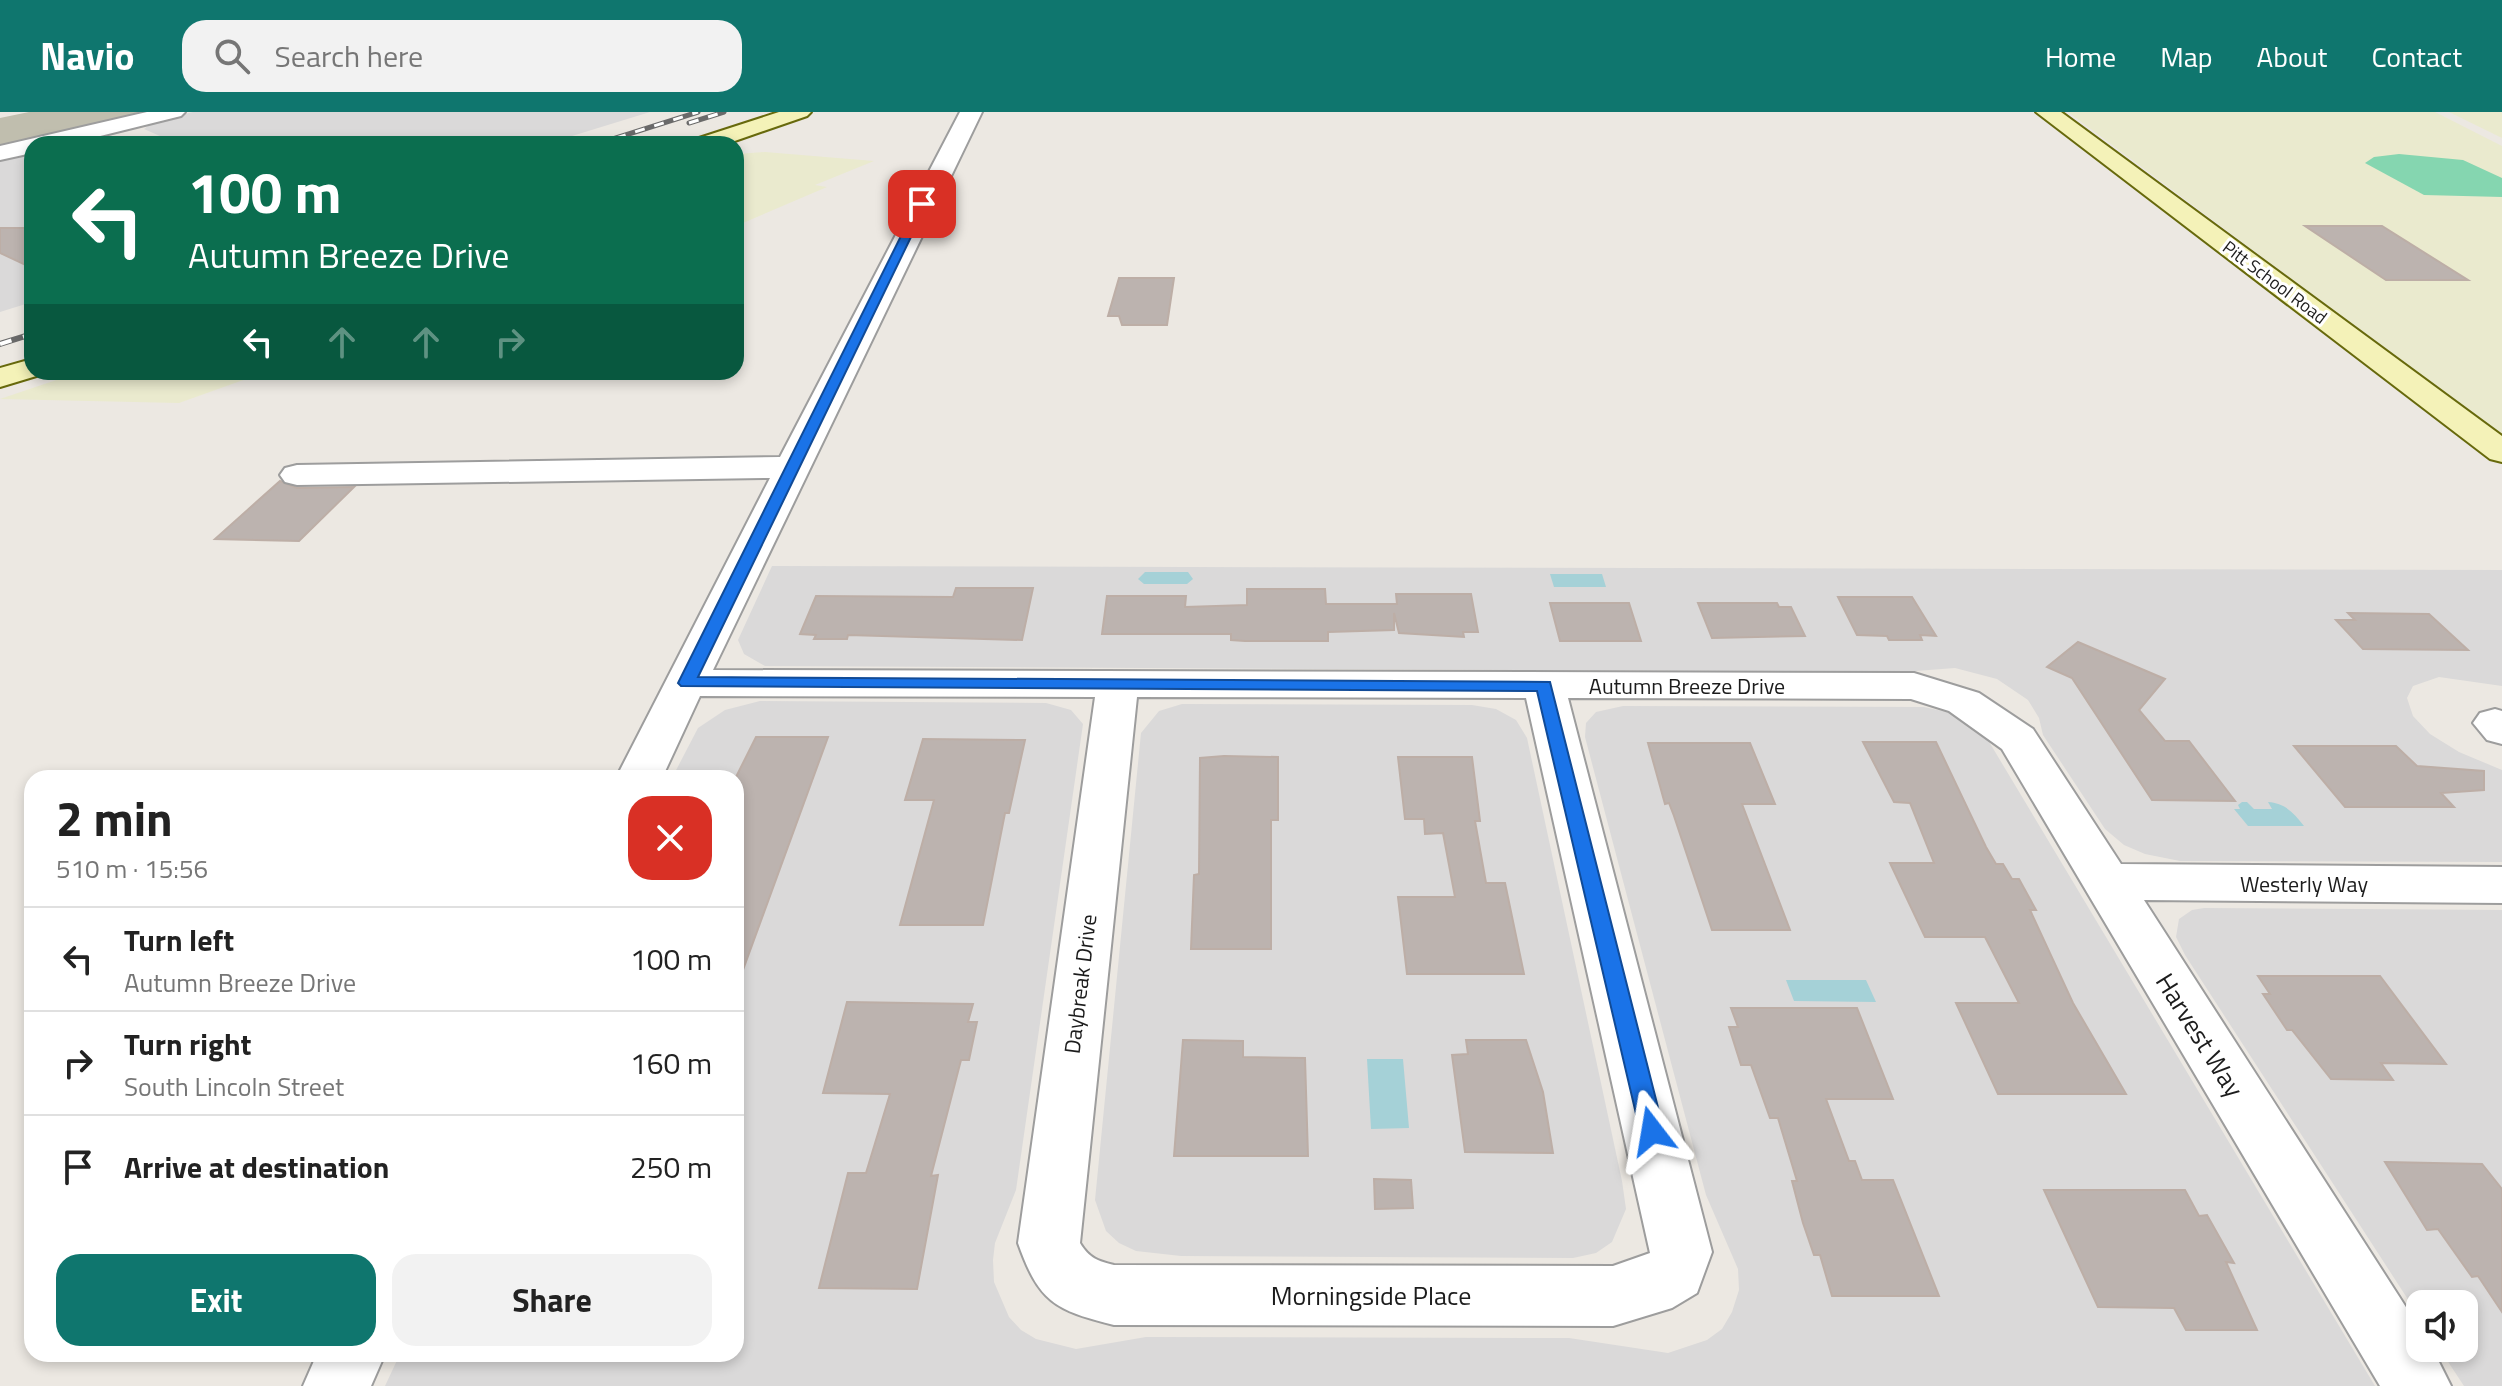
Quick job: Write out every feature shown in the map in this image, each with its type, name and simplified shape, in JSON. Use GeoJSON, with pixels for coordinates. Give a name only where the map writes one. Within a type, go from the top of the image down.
{"type":"FeatureCollection","features":[{"type":"Feature","properties":{"kind":"street"},"geometry":{"type":"LineString","coordinates":[[75,136],[174,112]]}},
{"type":"Feature","properties":{"kind":"street"},"geometry":{"type":"LineString","coordinates":[[728,136],[800,112]]}},
{"type":"Feature","properties":{"kind":"street"},"geometry":{"type":"LineString","coordinates":[[643,770],[791,467],[971,112]]}},
{"type":"Feature","properties":{"kind":"street","name":"Pitt School Road"},"geometry":{"type":"LineString","coordinates":[[2047,112],[2502,452]]}},
{"type":"Feature","properties":{"kind":"street"},"geometry":{"type":"LineString","coordinates":[[115,127],[137,136]]}},
{"type":"Feature","properties":{"kind":"street"},"geometry":{"type":"LineString","coordinates":[[0,153],[24,148]]}},
{"type":"Feature","properties":{"kind":"street"},"geometry":{"type":"LineString","coordinates":[[0,378],[24,370]]}},
{"type":"Feature","properties":{"kind":"street"},"geometry":{"type":"LineString","coordinates":[[297,475],[376,472],[676,475],[791,467]]}},
{"type":"Feature","properties":{"kind":"street","name":"Autumn Breeze Drive"},"geometry":{"type":"LineString","coordinates":[[687,683],[1914,686],[1964,702]]}},
{"type":"Feature","properties":{"kind":"street","name":"Daybreak Drive"},"geometry":{"type":"LineString","coordinates":[[1066,1278],[1057,1265],[1049,1243],[1117,686]]}},
{"type":"Feature","properties":{"kind":"street","name":"Morningside Place"},"geometry":{"type":"LineString","coordinates":[[1066,1278],[1082,1287],[1114,1295],[1613,1296],[1650,1287],[1675,1272],[1681,1252],[1544,686]]}},
{"type":"Feature","properties":{"kind":"street","name":"Harvest Way"},"geometry":{"type":"LineString","coordinates":[[1964,702],[2018,739],[2418,1386]]}},
{"type":"Feature","properties":{"kind":"street","name":"Westerly Way"},"geometry":{"type":"LineString","coordinates":[[2106,882],[2502,885]]}},
{"type":"Feature","properties":{"kind":"street"},"geometry":{"type":"LineString","coordinates":[[336,1386],[348,1362]]}},
{"type":"Feature","properties":{"kind":"shaded area"},"geometry":{"type":"Polygon","coordinates":[[[29,112],[144,112],[42,136],[24,136],[24,140],[0,146],[0,118],[29,112]]]}},
{"type":"Feature","properties":{"kind":"shaded area"},"geometry":{"type":"Polygon","coordinates":[[[193,112],[650,112],[572,136],[160,136],[144,129],[153,122],[193,112]]]}},
{"type":"Feature","properties":{"kind":"shaded area"},"geometry":{"type":"Polygon","coordinates":[[[24,152],[24,304],[0,312],[0,157],[24,152]]]}},
{"type":"Feature","properties":{"kind":"shaded area"},"geometry":{"type":"Polygon","coordinates":[[[772,566],[2502,570],[2502,686],[2439,677],[2413,686],[2407,698],[2413,716],[2430,734],[2459,752],[2502,770],[2502,862],[2180,861],[2145,854],[2124,845],[2105,829],[2043,735],[2039,718],[2028,700],[1997,679],[1955,668],[1903,672],[765,666],[744,654],[738,640],[772,566]]]}},
{"type":"Feature","properties":{"kind":"shaded area"},"geometry":{"type":"Polygon","coordinates":[[[760,701],[1046,703],[1071,710],[1083,724],[1016,1190],[995,1243],[993,1260],[994,1282],[1009,1317],[1021,1330],[1036,1339],[1076,1349],[1146,1337],[1569,1338],[1668,1353],[1707,1340],[1722,1329],[1732,1312],[1739,1290],[1738,1269],[1706,1195],[1585,737],[1586,723],[1596,712],[1623,706],[1924,707],[1956,714],[1988,740],[2375,1386],[385,1386],[396,1362],[744,1362],[744,770],[676,770],[698,728],[725,710],[760,701]]]}},
{"type":"Feature","properties":{"kind":"shaded area"},"geometry":{"type":"Polygon","coordinates":[[[1182,704],[1472,705],[1496,709],[1516,720],[1527,738],[1622,1181],[1626,1209],[1612,1242],[1596,1253],[1573,1258],[1181,1256],[1136,1251],[1119,1243],[1106,1231],[1095,1200],[1141,733],[1159,711],[1182,704]]]}},
{"type":"Feature","properties":{"kind":"shaded area"},"geometry":{"type":"Polygon","coordinates":[[[2192,910],[2502,910],[2502,1386],[2464,1386],[2448,1362],[2478,1362],[2478,1290],[2406,1290],[2406,1296],[2185,955],[2176,937],[2179,919],[2192,910]]]}},
{"type":"Feature","properties":{"kind":"green space"},"geometry":{"type":"Polygon","coordinates":[[[2068,112],[2435,112],[2502,146],[2502,436],[2068,112]]]}},
{"type":"Feature","properties":{"kind":"green space"},"geometry":{"type":"Polygon","coordinates":[[[2449,112],[2502,112],[2502,138],[2449,112]]]}},
{"type":"Feature","properties":{"kind":"green space"},"geometry":{"type":"Polygon","coordinates":[[[765,152],[874,161],[815,185],[827,187],[744,223],[744,153],[765,152]]]}},
{"type":"Feature","properties":{"kind":"green space"},"geometry":{"type":"Polygon","coordinates":[[[2399,154],[2463,160],[2502,178],[2502,197],[2424,195],[2365,163],[2374,157],[2399,154]]]}},
{"type":"Feature","properties":{"kind":"green space"},"geometry":{"type":"Polygon","coordinates":[[[56,380],[244,380],[179,403],[0,399],[56,380]]]}},
{"type":"Feature","properties":{"kind":"water"},"geometry":{"type":"Polygon","coordinates":[[[1145,572],[1188,572],[1193,579],[1187,584],[1144,584],[1138,579],[1145,572]]]}},
{"type":"Feature","properties":{"kind":"water"},"geometry":{"type":"Polygon","coordinates":[[[1550,574],[1602,574],[1606,587],[1554,587],[1550,574]]]}},
{"type":"Feature","properties":{"kind":"water"},"geometry":{"type":"Polygon","coordinates":[[[2247,802],[2254,809],[2272,809],[2268,802],[2279,804],[2293,813],[2304,826],[2248,826],[2234,809],[2240,809],[2238,805],[2247,802]]]}},
{"type":"Feature","properties":{"kind":"water"},"geometry":{"type":"Polygon","coordinates":[[[1786,980],[1866,980],[1876,1002],[1794,1001],[1786,980]]]}},
{"type":"Feature","properties":{"kind":"water"},"geometry":{"type":"Polygon","coordinates":[[[1367,1059],[1403,1059],[1409,1128],[1371,1129],[1367,1059]]]}},
{"type":"Feature","properties":{"kind":"building"},"geometry":{"type":"Polygon","coordinates":[[[2305,226],[2382,226],[2468,280],[2386,280],[2305,226]]]}},
{"type":"Feature","properties":{"kind":"building"},"geometry":{"type":"Polygon","coordinates":[[[0,228],[24,228],[24,264],[0,253],[0,228]]]}},
{"type":"Feature","properties":{"kind":"building"},"geometry":{"type":"Polygon","coordinates":[[[1119,278],[1174,278],[1167,325],[1122,325],[1119,316],[1108,316],[1119,278]]]}},
{"type":"Feature","properties":{"kind":"building"},"geometry":{"type":"Polygon","coordinates":[[[280,481],[297,488],[354,487],[299,541],[215,539],[280,481]]]}},
{"type":"Feature","properties":{"kind":"building"},"geometry":{"type":"Polygon","coordinates":[[[956,588],[1033,588],[1022,640],[848,635],[847,639],[814,639],[816,635],[800,634],[816,596],[953,597],[956,588]]]}},
{"type":"Feature","properties":{"kind":"building"},"geometry":{"type":"Polygon","coordinates":[[[1247,589],[1325,589],[1326,604],[1397,604],[1396,594],[1471,594],[1478,632],[1463,632],[1464,637],[1399,633],[1394,613],[1394,630],[1328,632],[1328,641],[1231,640],[1231,634],[1102,634],[1107,596],[1186,596],[1185,607],[1247,605],[1247,589]]]}},
{"type":"Feature","properties":{"kind":"building"},"geometry":{"type":"Polygon","coordinates":[[[1838,597],[1912,597],[1936,636],[1920,635],[1922,640],[1889,640],[1887,636],[1857,635],[1838,597]]]}},
{"type":"Feature","properties":{"kind":"building"},"geometry":{"type":"Polygon","coordinates":[[[1550,603],[1629,603],[1641,641],[1560,641],[1550,603]]]}},
{"type":"Feature","properties":{"kind":"building"},"geometry":{"type":"Polygon","coordinates":[[[1698,603],[1777,603],[1779,607],[1791,607],[1805,636],[1712,638],[1698,603]]]}},
{"type":"Feature","properties":{"kind":"building"},"geometry":{"type":"Polygon","coordinates":[[[2348,613],[2429,614],[2468,650],[2363,649],[2336,620],[2355,620],[2348,613]]]}},
{"type":"Feature","properties":{"kind":"building"},"geometry":{"type":"Polygon","coordinates":[[[2078,642],[2165,679],[2139,710],[2165,741],[2189,741],[2235,801],[2152,800],[2072,678],[2047,667],[2078,642]]]}},
{"type":"Feature","properties":{"kind":"building"},"geometry":{"type":"Polygon","coordinates":[[[756,737],[828,737],[744,967],[744,770],[740,770],[756,737]]]}},
{"type":"Feature","properties":{"kind":"building"},"geometry":{"type":"Polygon","coordinates":[[[923,739],[1025,740],[1009,813],[1005,813],[983,925],[900,925],[934,800],[905,800],[923,739]]]}},
{"type":"Feature","properties":{"kind":"building"},"geometry":{"type":"Polygon","coordinates":[[[1863,742],[1936,742],[1996,864],[2003,864],[2012,879],[2019,879],[2036,910],[2030,910],[2073,1003],[2126,1094],[1998,1094],[1956,1003],[2019,1003],[1985,937],[1925,937],[1890,863],[1934,863],[1910,803],[1894,802],[1863,742]]]}},
{"type":"Feature","properties":{"kind":"building"},"geometry":{"type":"Polygon","coordinates":[[[1648,743],[1750,743],[1775,804],[1742,804],[1790,930],[1712,930],[1674,816],[1669,803],[1665,804],[1648,743]]]}},
{"type":"Feature","properties":{"kind":"building"},"geometry":{"type":"Polygon","coordinates":[[[2294,746],[2396,746],[2417,766],[2484,771],[2484,790],[2441,793],[2454,807],[2345,807],[2294,746]]]}},
{"type":"Feature","properties":{"kind":"building"},"geometry":{"type":"Polygon","coordinates":[[[1278,757],[1278,820],[1271,820],[1271,949],[1191,949],[1194,875],[1199,874],[1200,758],[1278,757]]]}},
{"type":"Feature","properties":{"kind":"building"},"geometry":{"type":"Polygon","coordinates":[[[1398,757],[1472,757],[1480,821],[1475,821],[1486,883],[1505,883],[1524,974],[1407,974],[1398,897],[1455,897],[1443,833],[1425,834],[1424,819],[1405,819],[1398,757]]]}},
{"type":"Feature","properties":{"kind":"building"},"geometry":{"type":"Polygon","coordinates":[[[2258,976],[2380,976],[2446,1064],[2381,1063],[2393,1080],[2331,1079],[2292,1030],[2287,1030],[2263,994],[2270,994],[2258,976]]]}},
{"type":"Feature","properties":{"kind":"building"},"geometry":{"type":"Polygon","coordinates":[[[847,1002],[973,1004],[968,1022],[977,1022],[969,1060],[961,1060],[931,1176],[938,1175],[917,1289],[819,1288],[848,1173],[866,1173],[890,1094],[823,1093],[847,1002]]]}},
{"type":"Feature","properties":{"kind":"building"},"geometry":{"type":"Polygon","coordinates":[[[1731,1008],[1857,1008],[1893,1099],[1826,1099],[1849,1161],[1855,1161],[1862,1180],[1893,1180],[1939,1296],[1832,1296],[1820,1255],[1814,1255],[1803,1223],[1792,1181],[1797,1181],[1778,1118],[1770,1118],[1751,1065],[1741,1065],[1729,1027],[1738,1027],[1731,1008]]]}},
{"type":"Feature","properties":{"kind":"building"},"geometry":{"type":"Polygon","coordinates":[[[1183,1040],[1243,1041],[1243,1057],[1305,1058],[1308,1156],[1174,1156],[1183,1040]]]}},
{"type":"Feature","properties":{"kind":"building"},"geometry":{"type":"Polygon","coordinates":[[[1466,1040],[1526,1040],[1543,1092],[1553,1153],[1465,1152],[1452,1055],[1468,1054],[1466,1040]]]}},
{"type":"Feature","properties":{"kind":"building"},"geometry":{"type":"Polygon","coordinates":[[[2385,1162],[2482,1164],[2502,1189],[2502,1312],[2478,1276],[2472,1277],[2438,1229],[2427,1230],[2385,1162]]]}},
{"type":"Feature","properties":{"kind":"building"},"geometry":{"type":"Polygon","coordinates":[[[1374,1179],[1411,1180],[1413,1208],[1375,1209],[1374,1179]]]}},
{"type":"Feature","properties":{"kind":"building"},"geometry":{"type":"Polygon","coordinates":[[[2044,1190],[2185,1190],[2199,1216],[2207,1215],[2234,1263],[2226,1262],[2257,1330],[2186,1330],[2174,1308],[2098,1307],[2044,1190]]]}},
{"type":"Feature","properties":{"kind":"railway"},"geometry":{"type":"LineString","coordinates":[[622,136],[698,112]]}},
{"type":"Feature","properties":{"kind":"railway"},"geometry":{"type":"LineString","coordinates":[[689,123],[724,112]]}},
{"type":"Feature","properties":{"kind":"railway"},"geometry":{"type":"LineString","coordinates":[[0,344],[24,336]]}},
{"type":"Feature","properties":{"kind":"route"},"geometry":{"type":"LineString","coordinates":[[922,204],[687,683],[1544,686],[1652,1131]]}}]}
